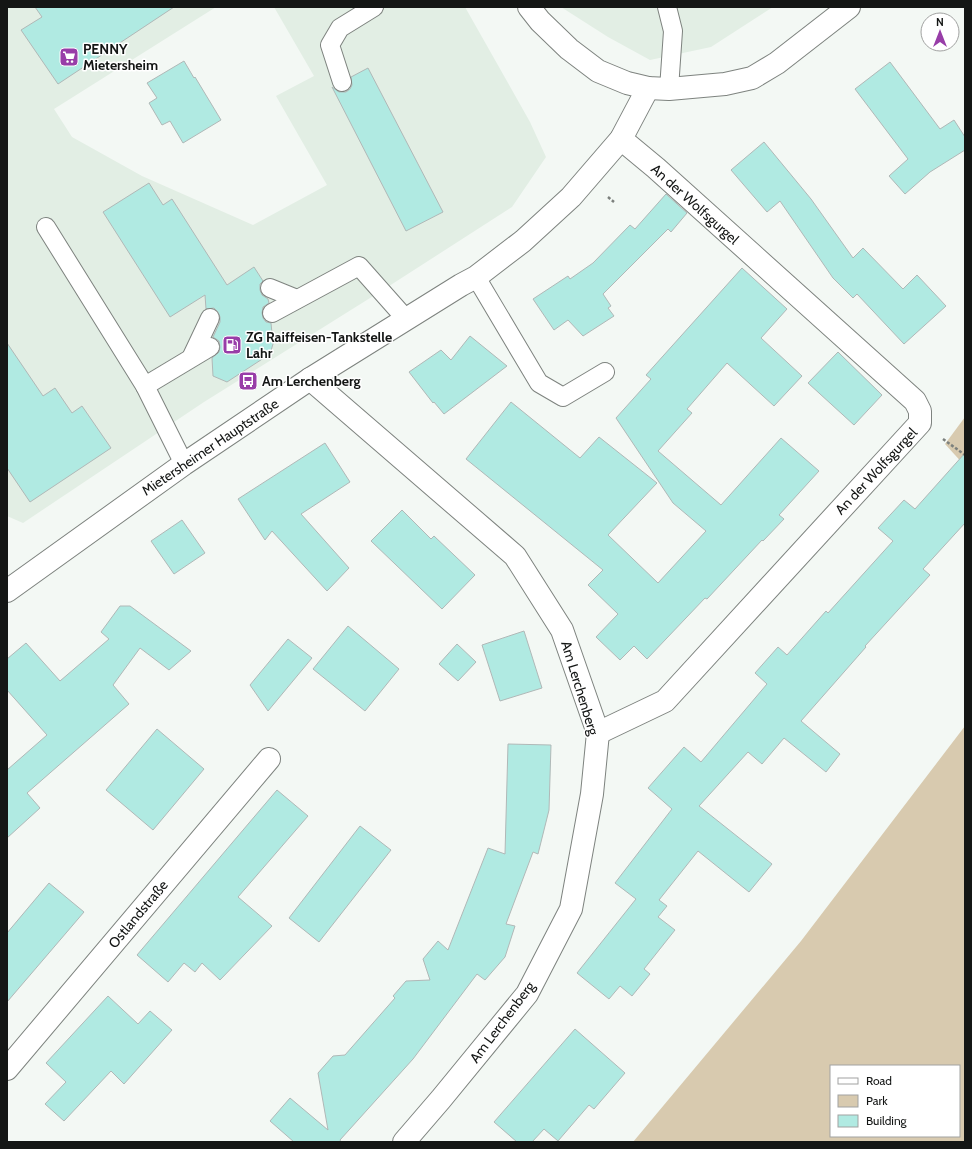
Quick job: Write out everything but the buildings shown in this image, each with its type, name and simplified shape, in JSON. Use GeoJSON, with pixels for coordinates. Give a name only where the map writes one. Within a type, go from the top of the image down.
{"type":"FeatureCollection","features":[{"type":"Feature","properties":{"kind":"street"},"geometry":{"type":"LineString","coordinates":[[529,7],[540,21],[569,49],[598,71],[627,83],[648,88],[669,89],[725,84],[752,78],[777,63],[849,7]]}},
{"type":"Feature","properties":{"kind":"street","name":"Mietersheimer Hauptstraße"},"geometry":{"type":"LineString","coordinates":[[7,591],[184,464],[310,379],[461,285],[476,278],[523,241],[571,197],[621,139],[648,88]]}},
{"type":"Feature","properties":{"kind":"street","name":"An der Wolfsgurgel"},"geometry":{"type":"LineString","coordinates":[[598,733],[665,701],[920,423],[920,411],[915,401],[656,168],[621,139]]}},
{"type":"Feature","properties":{"kind":"street","name":"Am Lerchenberg"},"geometry":{"type":"LineString","coordinates":[[310,379],[514,556],[562,630],[598,733],[592,794],[571,909],[528,994],[442,1099],[404,1142]]}},
{"type":"Feature","properties":{"kind":"street","name":"Ostlandstraße"},"geometry":{"type":"LineString","coordinates":[[7,1069],[269,759]]}},
{"type":"Feature","properties":{"kind":"lane"},"geometry":{"type":"LineString","coordinates":[[342,82],[330,45],[340,28],[374,7]]}},
{"type":"Feature","properties":{"kind":"lane"},"geometry":{"type":"LineString","coordinates":[[667,7],[673,32],[669,89]]}},
{"type":"Feature","properties":{"kind":"lane"},"geometry":{"type":"LineString","coordinates":[[46,227],[145,386],[184,464]]}},
{"type":"Feature","properties":{"kind":"lane"},"geometry":{"type":"LineString","coordinates":[[272,312],[359,266],[406,319]]}},
{"type":"Feature","properties":{"kind":"lane"},"geometry":{"type":"LineString","coordinates":[[476,278],[539,383],[563,397],[605,372]]}},
{"type":"Feature","properties":{"kind":"lane"},"geometry":{"type":"LineString","coordinates":[[270,288],[297,299]]}},
{"type":"Feature","properties":{"kind":"lane"},"geometry":{"type":"LineString","coordinates":[[192,356],[210,318]]}},
{"type":"Feature","properties":{"kind":"lane"},"geometry":{"type":"LineString","coordinates":[[145,386],[210,346]]}},
{"type":"Feature","properties":{"kind":"shaded area"},"geometry":{"type":"Polygon","coordinates":[[[7,7],[216,7],[54,109],[72,137],[142,176],[253,225],[327,185],[276,96],[314,76],[274,7],[465,7],[530,122],[546,157],[512,207],[204,402],[23,523],[7,516],[7,7]]]}},
{"type":"Feature","properties":{"kind":"shaded area"},"geometry":{"type":"Polygon","coordinates":[[[561,7],[773,7],[711,47],[650,60],[608,37],[561,7]]]}},
{"type":"Feature","properties":{"kind":"green space"},"geometry":{"type":"Polygon","coordinates":[[[965,417],[965,466],[945,444],[965,417]]]}},
{"type":"Feature","properties":{"kind":"green space"},"geometry":{"type":"Polygon","coordinates":[[[965,726],[965,1142],[633,1142],[801,941],[965,726]]]}},
{"type":"Feature","properties":{"kind":"place","name":"PENNY Mietersheim"},"geometry":{"type":"Point","coordinates":[69,57]}},
{"type":"Feature","properties":{"kind":"place","name":"ZG Raiffeisen-Tankstelle Lahr"},"geometry":{"type":"Point","coordinates":[232,345]}},
{"type":"Feature","properties":{"kind":"place","name":"Am Lerchenberg"},"geometry":{"type":"Point","coordinates":[248,381]}}]}
